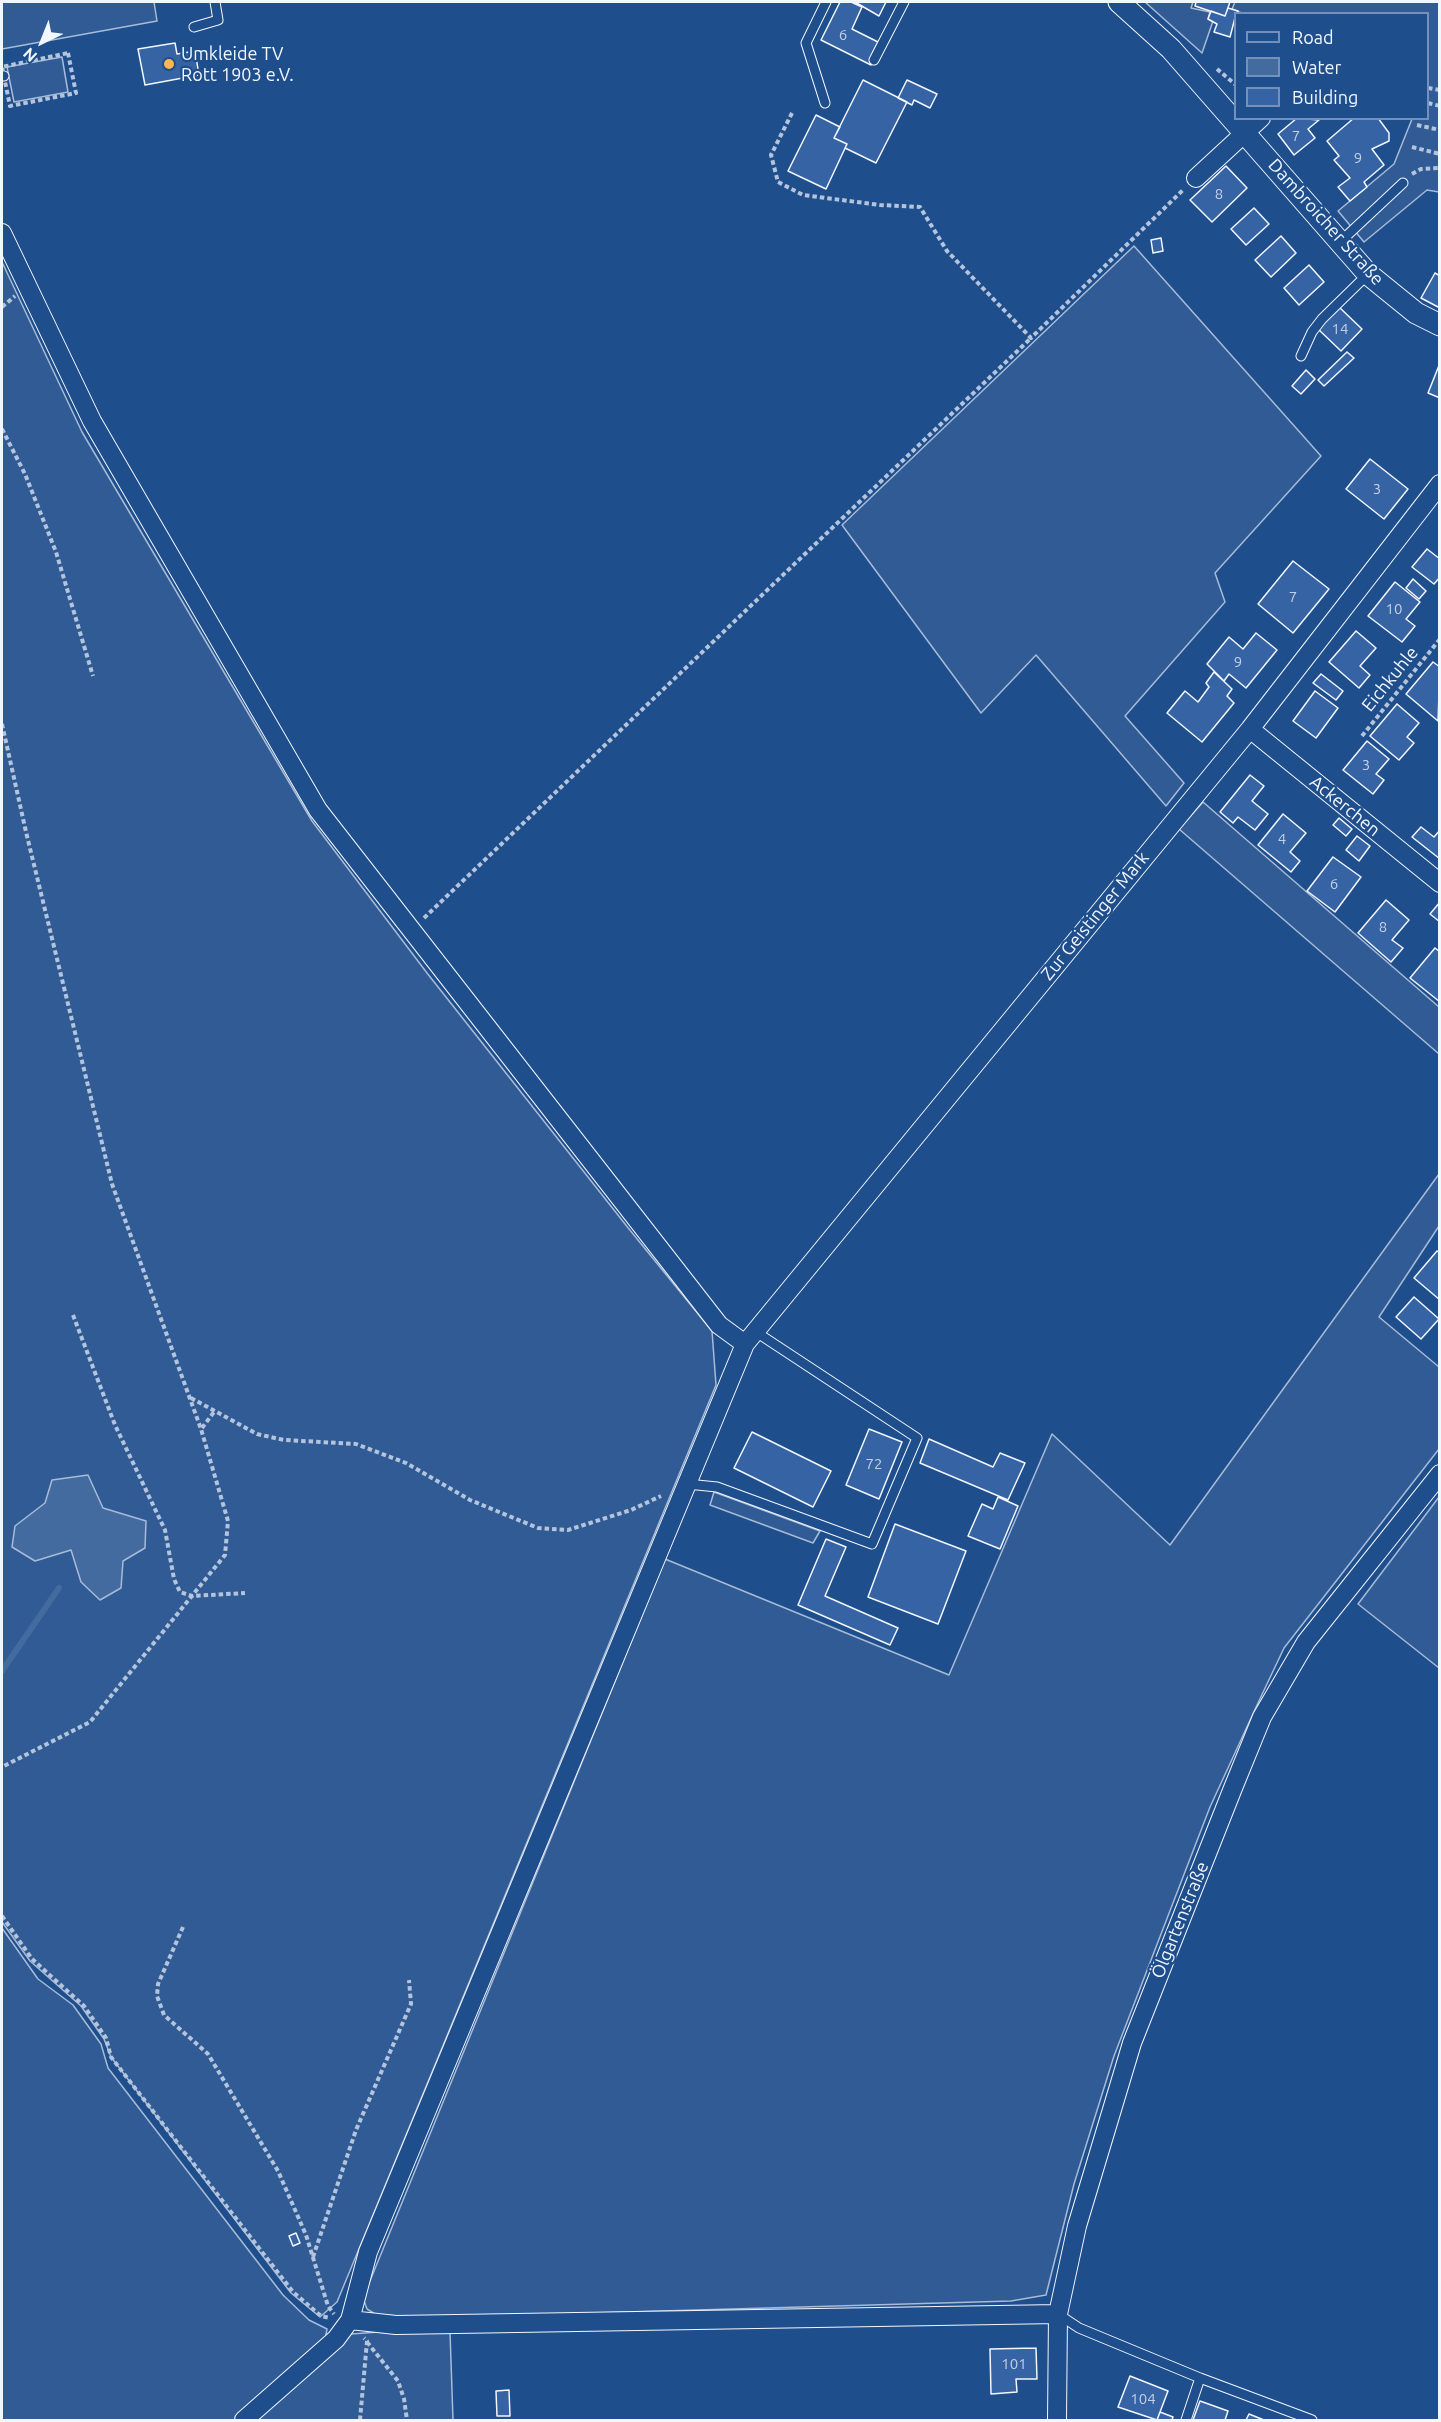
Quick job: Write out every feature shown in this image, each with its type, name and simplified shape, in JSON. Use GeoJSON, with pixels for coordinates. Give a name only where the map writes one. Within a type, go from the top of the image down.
{"type":"FeatureCollection","features":[{"type":"Feature","properties":{"kind":"street","name":"Dambroicher Straße"},"geometry":{"type":"LineString","coordinates":[[1119,2],[1234,107]]}},
{"type":"Feature","properties":{"kind":"street","name":"Dambroicher Straße"},"geometry":{"type":"LineString","coordinates":[[1254,126],[1340,242],[1368,274],[1416,314],[1440,325]]}},
{"type":"Feature","properties":{"kind":"street"},"geometry":{"type":"LineString","coordinates":[[1196,178],[1254,126]]}},
{"type":"Feature","properties":{"kind":"street"},"geometry":{"type":"LineString","coordinates":[[2,233],[92,421],[318,810],[719,1325],[751,1338]]}},
{"type":"Feature","properties":{"kind":"street","name":"Zur Geistinger Mark"},"geometry":{"type":"LineString","coordinates":[[344,2320],[368,2252],[687,1485],[751,1338],[1250,729],[1440,484]]}},
{"type":"Feature","properties":{"kind":"street","name":"Ackerchen"},"geometry":{"type":"LineString","coordinates":[[1250,729],[1440,883]]}},
{"type":"Feature","properties":{"kind":"street","name":"Ölgartenstraße"},"geometry":{"type":"LineString","coordinates":[[1057,2421],[1058,2314],[1077,2226],[1132,2043],[1262,1717],[1306,1642],[1440,1474]]}},
{"type":"Feature","properties":{"kind":"street"},"geometry":{"type":"LineString","coordinates":[[244,2421],[336,2339],[344,2320],[396,2325],[1058,2314]]}},
{"type":"Feature","properties":{"kind":"lane"},"geometry":{"type":"LineString","coordinates":[[194,27],[218,20],[215,2]]}},
{"type":"Feature","properties":{"kind":"lane"},"geometry":{"type":"LineString","coordinates":[[825,103],[806,44],[826,2]]}},
{"type":"Feature","properties":{"kind":"lane"},"geometry":{"type":"LineString","coordinates":[[874,60],[904,2]]}},
{"type":"Feature","properties":{"kind":"lane"},"geometry":{"type":"LineString","coordinates":[[1340,242],[1403,183]]}},
{"type":"Feature","properties":{"kind":"lane"},"geometry":{"type":"LineString","coordinates":[[1301,356],[1312,332],[1322,319],[1368,274]]}},
{"type":"Feature","properties":{"kind":"lane"},"geometry":{"type":"LineString","coordinates":[[687,1485],[717,1487],[872,1544],[917,1438],[751,1338]]}},
{"type":"Feature","properties":{"kind":"lane"},"geometry":{"type":"LineString","coordinates":[[1058,2314],[1079,2328],[1312,2421]]}},
{"type":"Feature","properties":{"kind":"lane"},"geometry":{"type":"LineString","coordinates":[[1186,2421],[1200,2378]]}},
{"type":"Feature","properties":{"kind":"path"},"geometry":{"type":"LineString","coordinates":[[68,53],[76,93],[10,106],[3,76],[2,67],[68,53]]}},
{"type":"Feature","properties":{"kind":"path"},"geometry":{"type":"LineString","coordinates":[[792,113],[771,155],[778,182],[802,195],[880,205],[920,207],[947,250],[1030,338]]}},
{"type":"Feature","properties":{"kind":"path"},"geometry":{"type":"LineString","coordinates":[[1417,125],[1440,130]]}},
{"type":"Feature","properties":{"kind":"path"},"geometry":{"type":"LineString","coordinates":[[1412,147],[1440,154]]}},
{"type":"Feature","properties":{"kind":"path"},"geometry":{"type":"LineString","coordinates":[[1403,183],[1414,172],[1421,169],[1440,168]]}},
{"type":"Feature","properties":{"kind":"path"},"geometry":{"type":"LineString","coordinates":[[411,930],[1196,178]]}},
{"type":"Feature","properties":{"kind":"path"},"geometry":{"type":"LineString","coordinates":[[2,429],[25,474],[56,552],[93,676]]}},
{"type":"Feature","properties":{"kind":"path","name":"Eichkuhle"},"geometry":{"type":"LineString","coordinates":[[1362,736],[1440,639]]}},
{"type":"Feature","properties":{"kind":"path"},"geometry":{"type":"LineString","coordinates":[[2,724],[112,1184],[201,1429],[228,1521],[225,1555],[90,1722],[2,1767]]}},
{"type":"Feature","properties":{"kind":"path"},"geometry":{"type":"LineString","coordinates":[[73,1315],[115,1425],[165,1530],[174,1579],[180,1592],[192,1596],[245,1593]]}},
{"type":"Feature","properties":{"kind":"path"},"geometry":{"type":"LineString","coordinates":[[190,1398],[256,1434],[284,1440],[356,1444],[406,1462],[471,1500],[538,1528],[568,1530],[631,1510],[687,1485]]}},
{"type":"Feature","properties":{"kind":"path"},"geometry":{"type":"LineString","coordinates":[[201,1429],[214,1412]]}},
{"type":"Feature","properties":{"kind":"path"},"geometry":{"type":"LineString","coordinates":[[2,1916],[32,1959],[84,2006],[106,2038],[111,2057],[293,2292],[321,2316],[344,2320]]}},
{"type":"Feature","properties":{"kind":"path"},"geometry":{"type":"LineString","coordinates":[[183,1927],[158,1984],[157,1996],[164,2015],[208,2054],[278,2171],[306,2235],[328,2306],[366,2341],[398,2381],[404,2399],[407,2421]]}},
{"type":"Feature","properties":{"kind":"path"},"geometry":{"type":"LineString","coordinates":[[313,2258],[356,2130],[411,2004],[409,1980]]}},
{"type":"Feature","properties":{"kind":"path"},"geometry":{"type":"LineString","coordinates":[[360,2421],[366,2341]]}},
{"type":"Feature","properties":{"kind":"shaded area"},"geometry":{"type":"Polygon","coordinates":[[[2,2],[154,2],[157,21],[2,49],[2,2]]]}},
{"type":"Feature","properties":{"kind":"shaded area"},"geometry":{"type":"Polygon","coordinates":[[[1145,2],[1193,2],[1191,8],[1210,12],[1208,19],[1213,21],[1202,53],[1145,2]]]}},
{"type":"Feature","properties":{"kind":"shaded area"},"geometry":{"type":"Polygon","coordinates":[[[1235,2],[1439,2],[1439,192],[1427,190],[1364,242],[1338,211],[1394,164],[1412,120],[1429,120],[1429,12],[1239,12],[1232,9],[1235,2]]]}},
{"type":"Feature","properties":{"kind":"shaded area"},"geometry":{"type":"Polygon","coordinates":[[[62,57],[68,92],[14,102],[7,67],[62,57]]]}},
{"type":"Feature","properties":{"kind":"shaded area"},"geometry":{"type":"Polygon","coordinates":[[[1134,246],[1321,456],[1215,573],[1225,602],[1125,716],[1184,783],[1166,806],[1036,655],[981,713],[842,525],[1134,246]]]}},
{"type":"Feature","properties":{"kind":"shaded area"},"geometry":{"type":"Polygon","coordinates":[[[2,262],[82,432],[312,821],[427,973],[712,1331],[716,1385],[337,2302],[320,2317],[291,2293],[111,2057],[104,2039],[81,2006],[30,1961],[2,1922],[2,262]]]}},
{"type":"Feature","properties":{"kind":"shaded area"},"geometry":{"type":"Polygon","coordinates":[[[1203,802],[1439,1007],[1439,1054],[1179,829],[1203,802]]]}},
{"type":"Feature","properties":{"kind":"shaded area"},"geometry":{"type":"Polygon","coordinates":[[[1439,1174],[1439,1226],[1379,1317],[1439,1367],[1439,1449],[1284,1648],[1258,1703],[1210,1807],[1114,2056],[1074,2184],[1046,2295],[1011,2301],[383,2319],[367,2309],[363,2298],[665,1559],[949,1675],[1052,1434],[1170,1545],[1439,1174]]]}},
{"type":"Feature","properties":{"kind":"shaded area"},"geometry":{"type":"Polygon","coordinates":[[[714,1492],[820,1531],[813,1543],[710,1505],[714,1492]]]}},
{"type":"Feature","properties":{"kind":"shaded area"},"geometry":{"type":"Polygon","coordinates":[[[1439,1497],[1439,1668],[1358,1604],[1439,1497]]]}},
{"type":"Feature","properties":{"kind":"shaded area"},"geometry":{"type":"Polygon","coordinates":[[[2,1928],[38,1979],[73,2005],[101,2044],[108,2068],[283,2295],[309,2320],[327,2329],[325,2340],[235,2420],[2,2420],[2,1928]]]}},
{"type":"Feature","properties":{"kind":"shaded area"},"geometry":{"type":"Polygon","coordinates":[[[392,2331],[450,2332],[453,2420],[256,2420],[351,2334],[392,2331]]]}},
{"type":"Feature","properties":{"kind":"water"},"geometry":{"type":"Polygon","coordinates":[[[88,1475],[103,1508],[146,1521],[145,1548],[123,1561],[121,1588],[100,1600],[81,1582],[71,1550],[35,1561],[12,1547],[15,1526],[45,1503],[52,1480],[88,1475]]]}},
{"type":"Feature","properties":{"kind":"building"},"geometry":{"type":"Polygon","coordinates":[[[840,2],[851,2],[862,7],[852,29],[878,42],[873,52],[876,54],[871,65],[821,40],[840,2]]]}},
{"type":"Feature","properties":{"kind":"building"},"geometry":{"type":"Polygon","coordinates":[[[855,2],[886,2],[879,16],[855,2]]]}},
{"type":"Feature","properties":{"kind":"building"},"geometry":{"type":"Polygon","coordinates":[[[1196,2],[1230,2],[1225,16],[1195,6],[1196,2]]]}},
{"type":"Feature","properties":{"kind":"building"},"geometry":{"type":"Polygon","coordinates":[[[1228,8],[1238,11],[1234,12],[1230,37],[1214,32],[1217,24],[1208,19],[1211,11],[1225,16],[1228,8]]]}},
{"type":"Feature","properties":{"kind":"building","name":"Umkleide TV Rott 1903 e.V."},"geometry":{"type":"Polygon","coordinates":[[[175,43],[177,54],[195,51],[199,75],[145,85],[138,49],[175,43]]]}},
{"type":"Feature","properties":{"kind":"building"},"geometry":{"type":"Polygon","coordinates":[[[863,80],[907,102],[876,163],[845,148],[847,144],[834,138],[863,80]]]}},
{"type":"Feature","properties":{"kind":"building"},"geometry":{"type":"Polygon","coordinates":[[[907,80],[937,94],[930,108],[914,100],[912,105],[898,98],[907,80]]]}},
{"type":"Feature","properties":{"kind":"building"},"geometry":{"type":"Polygon","coordinates":[[[816,115],[840,127],[834,138],[847,144],[826,189],[788,171],[816,115]]]}},
{"type":"Feature","properties":{"kind":"building"},"geometry":{"type":"Polygon","coordinates":[[[1295,120],[1319,120],[1308,129],[1315,138],[1294,155],[1278,134],[1295,120]]]}},
{"type":"Feature","properties":{"kind":"building"},"geometry":{"type":"Polygon","coordinates":[[[1352,120],[1379,120],[1389,133],[1389,141],[1372,149],[1384,165],[1364,182],[1367,187],[1350,201],[1338,187],[1350,178],[1334,160],[1339,156],[1327,141],[1352,120]]]}},
{"type":"Feature","properties":{"kind":"building"},"geometry":{"type":"Polygon","coordinates":[[[1226,166],[1247,188],[1212,222],[1190,200],[1226,166]]]}},
{"type":"Feature","properties":{"kind":"building"},"geometry":{"type":"Polygon","coordinates":[[[1254,208],[1269,224],[1246,245],[1231,229],[1254,208]]]}},
{"type":"Feature","properties":{"kind":"building"},"geometry":{"type":"Polygon","coordinates":[[[1281,236],[1296,253],[1271,277],[1255,260],[1281,236]]]}},
{"type":"Feature","properties":{"kind":"building"},"geometry":{"type":"Polygon","coordinates":[[[1161,238],[1163,251],[1153,253],[1151,240],[1161,238]]]}},
{"type":"Feature","properties":{"kind":"building"},"geometry":{"type":"Polygon","coordinates":[[[1309,265],[1324,282],[1299,305],[1284,288],[1309,265]]]}},
{"type":"Feature","properties":{"kind":"building"},"geometry":{"type":"Polygon","coordinates":[[[1435,273],[1440,276],[1440,308],[1421,298],[1435,273]]]}},
{"type":"Feature","properties":{"kind":"building"},"geometry":{"type":"Polygon","coordinates":[[[1339,307],[1362,329],[1341,351],[1318,329],[1339,307]]]}},
{"type":"Feature","properties":{"kind":"building"},"geometry":{"type":"Polygon","coordinates":[[[1347,352],[1354,358],[1324,386],[1318,380],[1347,352]]]}},
{"type":"Feature","properties":{"kind":"building"},"geometry":{"type":"Polygon","coordinates":[[[1440,363],[1440,398],[1428,393],[1440,363]]]}},
{"type":"Feature","properties":{"kind":"building"},"geometry":{"type":"Polygon","coordinates":[[[1306,370],[1315,379],[1301,394],[1292,386],[1306,370]]]}},
{"type":"Feature","properties":{"kind":"building"},"geometry":{"type":"Polygon","coordinates":[[[1370,459],[1408,489],[1384,519],[1346,489],[1370,459]]]}},
{"type":"Feature","properties":{"kind":"building"},"geometry":{"type":"Polygon","coordinates":[[[1427,549],[1440,559],[1440,577],[1434,584],[1412,567],[1427,549]]]}},
{"type":"Feature","properties":{"kind":"building"},"geometry":{"type":"Polygon","coordinates":[[[1293,561],[1329,589],[1293,633],[1258,604],[1293,561]]]}},
{"type":"Feature","properties":{"kind":"building"},"geometry":{"type":"Polygon","coordinates":[[[1413,579],[1426,591],[1419,599],[1406,588],[1413,579]]]}},
{"type":"Feature","properties":{"kind":"building"},"geometry":{"type":"Polygon","coordinates":[[[1395,582],[1420,602],[1406,619],[1415,626],[1402,642],[1368,616],[1395,582]]]}},
{"type":"Feature","properties":{"kind":"building"},"geometry":{"type":"Polygon","coordinates":[[[1356,631],[1376,648],[1360,666],[1370,675],[1359,688],[1329,662],[1356,631]]]}},
{"type":"Feature","properties":{"kind":"building"},"geometry":{"type":"Polygon","coordinates":[[[1256,633],[1277,650],[1246,688],[1229,674],[1224,681],[1207,664],[1229,637],[1243,649],[1256,633]]]}},
{"type":"Feature","properties":{"kind":"building"},"geometry":{"type":"Polygon","coordinates":[[[1433,662],[1440,667],[1438,721],[1406,694],[1433,662]]]}},
{"type":"Feature","properties":{"kind":"building"},"geometry":{"type":"Polygon","coordinates":[[[1214,672],[1232,689],[1227,696],[1234,703],[1202,742],[1167,713],[1185,691],[1198,702],[1209,687],[1206,683],[1214,672]]]}},
{"type":"Feature","properties":{"kind":"building"},"geometry":{"type":"Polygon","coordinates":[[[1321,674],[1343,691],[1336,700],[1313,683],[1321,674]]]}},
{"type":"Feature","properties":{"kind":"building"},"geometry":{"type":"Polygon","coordinates":[[[1315,691],[1338,708],[1316,738],[1293,721],[1315,691]]]}},
{"type":"Feature","properties":{"kind":"building"},"geometry":{"type":"Polygon","coordinates":[[[1397,704],[1419,723],[1407,737],[1414,743],[1399,760],[1370,736],[1397,704]]]}},
{"type":"Feature","properties":{"kind":"building"},"geometry":{"type":"Polygon","coordinates":[[[1367,741],[1389,759],[1376,774],[1384,780],[1373,794],[1343,770],[1367,741]]]}},
{"type":"Feature","properties":{"kind":"building"},"geometry":{"type":"Polygon","coordinates":[[[1250,775],[1264,786],[1252,801],[1268,814],[1255,830],[1238,817],[1233,823],[1220,812],[1250,775]]]}},
{"type":"Feature","properties":{"kind":"building"},"geometry":{"type":"Polygon","coordinates":[[[1283,814],[1306,833],[1290,852],[1300,861],[1291,872],[1258,845],[1283,814]]]}},
{"type":"Feature","properties":{"kind":"building"},"geometry":{"type":"Polygon","coordinates":[[[1339,818],[1352,829],[1346,836],[1333,825],[1339,818]]]}},
{"type":"Feature","properties":{"kind":"building"},"geometry":{"type":"Polygon","coordinates":[[[1421,827],[1434,837],[1440,830],[1440,859],[1412,837],[1421,827]]]}},
{"type":"Feature","properties":{"kind":"building"},"geometry":{"type":"Polygon","coordinates":[[[1357,836],[1370,846],[1359,861],[1346,850],[1357,836]]]}},
{"type":"Feature","properties":{"kind":"building"},"geometry":{"type":"Polygon","coordinates":[[[1333,857],[1361,877],[1335,912],[1307,891],[1333,857]]]}},
{"type":"Feature","properties":{"kind":"building"},"geometry":{"type":"Polygon","coordinates":[[[1386,900],[1409,920],[1392,940],[1403,948],[1391,962],[1358,933],[1386,900]]]}},
{"type":"Feature","properties":{"kind":"building"},"geometry":{"type":"Polygon","coordinates":[[[1440,902],[1440,922],[1430,914],[1440,902]]]}},
{"type":"Feature","properties":{"kind":"building"},"geometry":{"type":"Polygon","coordinates":[[[1435,948],[1440,952],[1440,1002],[1410,978],[1435,948]]]}},
{"type":"Feature","properties":{"kind":"building"},"geometry":{"type":"Polygon","coordinates":[[[1437,1251],[1440,1253],[1440,1300],[1414,1278],[1437,1251]]]}},
{"type":"Feature","properties":{"kind":"building"},"geometry":{"type":"Polygon","coordinates":[[[1414,1297],[1439,1319],[1421,1339],[1396,1317],[1414,1297]]]}},
{"type":"Feature","properties":{"kind":"building"},"geometry":{"type":"Polygon","coordinates":[[[869,1429],[902,1442],[879,1499],[846,1485],[869,1429]]]}},
{"type":"Feature","properties":{"kind":"building"},"geometry":{"type":"Polygon","coordinates":[[[752,1432],[831,1471],[813,1507],[734,1468],[752,1432]]]}},
{"type":"Feature","properties":{"kind":"building"},"geometry":{"type":"Polygon","coordinates":[[[929,1439],[993,1467],[1000,1453],[1025,1463],[1008,1500],[920,1463],[929,1439]]]}},
{"type":"Feature","properties":{"kind":"building"},"geometry":{"type":"Polygon","coordinates":[[[998,1497],[1018,1506],[1000,1549],[968,1536],[982,1504],[993,1509],[998,1497]]]}},
{"type":"Feature","properties":{"kind":"building"},"geometry":{"type":"Polygon","coordinates":[[[895,1524],[966,1551],[938,1624],[868,1597],[895,1524]]]}},
{"type":"Feature","properties":{"kind":"building"},"geometry":{"type":"Polygon","coordinates":[[[826,1539],[846,1547],[825,1596],[898,1628],[890,1645],[798,1605],[826,1539]]]}},
{"type":"Feature","properties":{"kind":"building"},"geometry":{"type":"Polygon","coordinates":[[[296,2233],[300,2243],[293,2246],[289,2236],[296,2233]]]}},
{"type":"Feature","properties":{"kind":"building"},"geometry":{"type":"Polygon","coordinates":[[[1036,2348],[1037,2379],[1016,2379],[1017,2392],[991,2394],[990,2349],[1036,2348]]]}},
{"type":"Feature","properties":{"kind":"building"},"geometry":{"type":"Polygon","coordinates":[[[1130,2376],[1168,2391],[1157,2420],[1118,2407],[1130,2376]]]}},
{"type":"Feature","properties":{"kind":"building"},"geometry":{"type":"Polygon","coordinates":[[[509,2390],[510,2416],[497,2416],[496,2391],[509,2390]]]}},
{"type":"Feature","properties":{"kind":"building"},"geometry":{"type":"Polygon","coordinates":[[[1200,2401],[1228,2411],[1225,2420],[1193,2420],[1200,2401]]]}},
{"type":"Feature","properties":{"kind":"building"},"geometry":{"type":"Polygon","coordinates":[[[1160,2412],[1173,2417],[1172,2420],[1157,2420],[1160,2412]]]}},
{"type":"Feature","properties":{"kind":"building"},"geometry":{"type":"Polygon","coordinates":[[[1249,2414],[1264,2420],[1246,2420],[1249,2414]]]}},
{"type":"Feature","properties":{"kind":"waterway"},"geometry":{"type":"LineString","coordinates":[[2,1671],[59,1588]]}},
{"type":"Feature","properties":{"kind":"place","name":"Umkleide TV Rott 1903 e.V."},"geometry":{"type":"Point","coordinates":[169,64]}}]}
